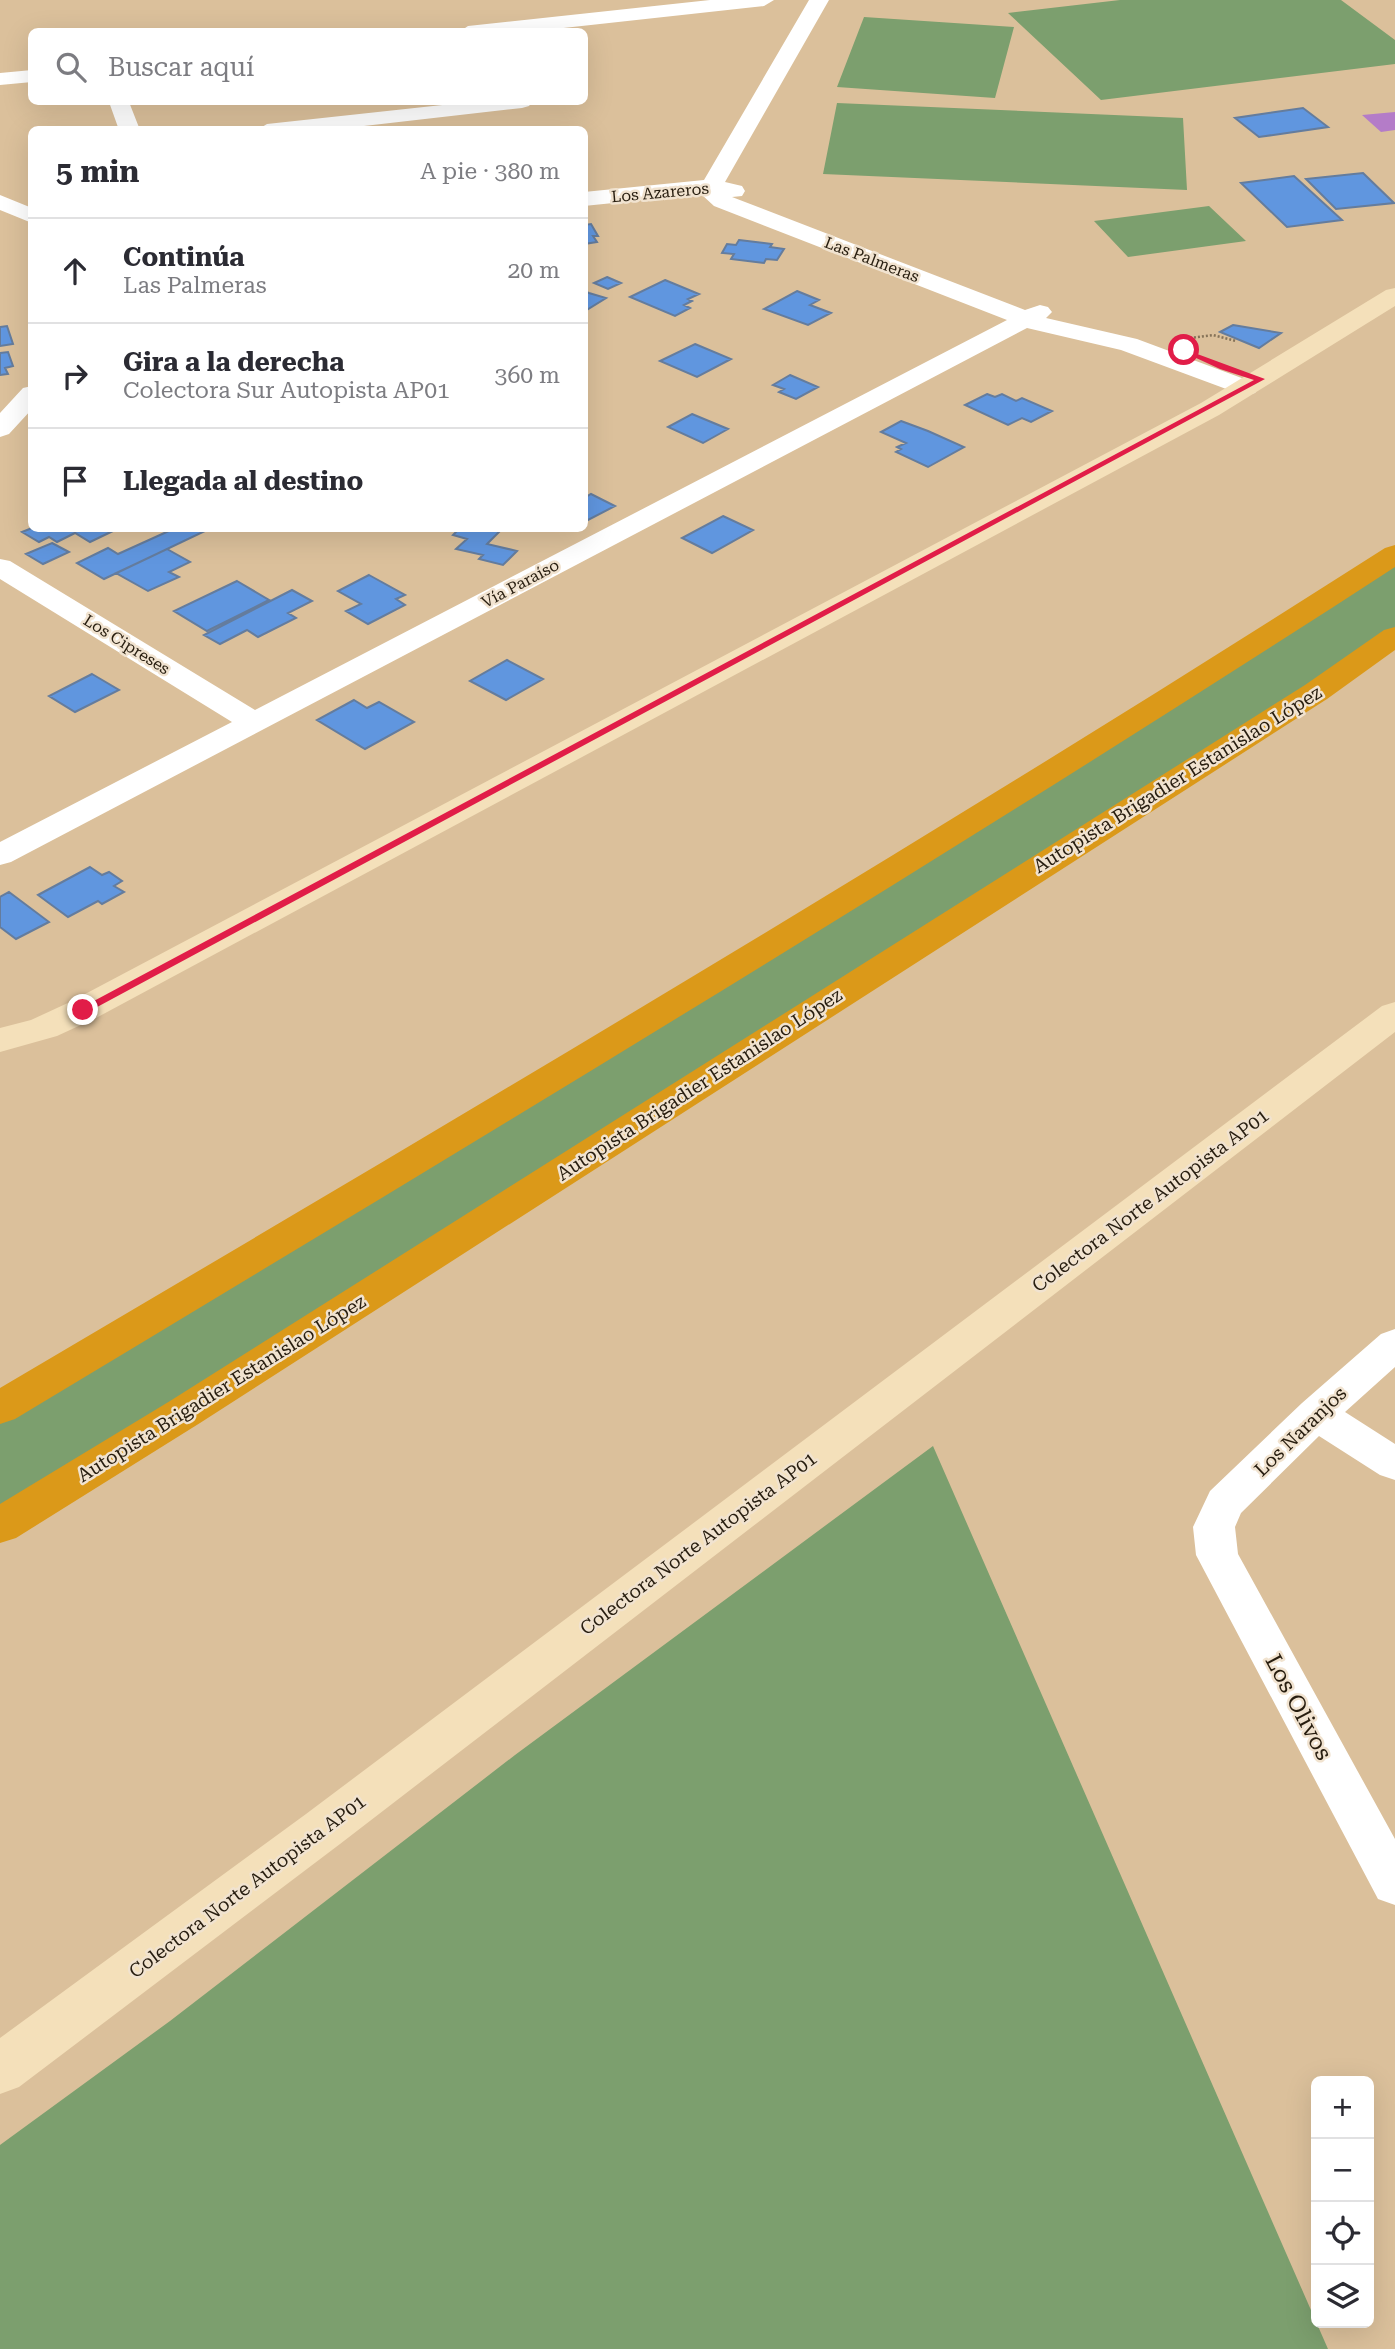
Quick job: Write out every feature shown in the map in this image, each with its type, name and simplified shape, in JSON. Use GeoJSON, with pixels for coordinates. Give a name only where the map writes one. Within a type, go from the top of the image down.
{"type":"FeatureCollection","features":[{"type":"Feature","properties":{"kind":"highway"},"geometry":{"type":"LineString","coordinates":[[0,1408],[971,822],[1238,656],[1395,554]]}},
{"type":"Feature","properties":{"kind":"highway","name":"Autopista Brigadier Estanislao López"},"geometry":{"type":"LineString","coordinates":[[0,1526],[185,1412],[1293,706],[1395,636]]}},
{"type":"Feature","properties":{"kind":"main road"},"geometry":{"type":"LineString","coordinates":[[0,1040],[44,1027],[95,1004],[1254,384],[1395,295]]}},
{"type":"Feature","properties":{"kind":"main road","name":"Colectora Norte Autopista AP01"},"geometry":{"type":"LineString","coordinates":[[0,2070],[312,1838],[1395,1014]]}},
{"type":"Feature","properties":{"kind":"street"},"geometry":{"type":"LineString","coordinates":[[515,28],[765,0]]}},
{"type":"Feature","properties":{"kind":"street"},"geometry":{"type":"LineString","coordinates":[[719,190],[830,2]]}},
{"type":"Feature","properties":{"kind":"street"},"geometry":{"type":"LineString","coordinates":[[0,79],[28,76]]}},
{"type":"Feature","properties":{"kind":"street"},"geometry":{"type":"LineString","coordinates":[[120,105],[128,126]]}},
{"type":"Feature","properties":{"kind":"street"},"geometry":{"type":"LineString","coordinates":[[331,126],[379,123],[502,105]]}},
{"type":"Feature","properties":{"kind":"street","name":"Los Azareros"},"geometry":{"type":"LineString","coordinates":[[588,199],[719,190]]}},
{"type":"Feature","properties":{"kind":"street","name":"Los Azareros"},"geometry":{"type":"LineString","coordinates":[[588,208],[719,190]]}},
{"type":"Feature","properties":{"kind":"street","name":"Las Palmeras"},"geometry":{"type":"LineString","coordinates":[[719,190],[722,201],[1033,315],[1254,384]]}},
{"type":"Feature","properties":{"kind":"street"},"geometry":{"type":"LineString","coordinates":[[0,191],[28,202]]}},
{"type":"Feature","properties":{"kind":"street"},"geometry":{"type":"LineString","coordinates":[[0,202],[28,214]]}},
{"type":"Feature","properties":{"kind":"street","name":"Las Palmeras"},"geometry":{"type":"LineString","coordinates":[[1033,315],[1174,346],[1254,384]]}},
{"type":"Feature","properties":{"kind":"street","name":"Vía Paraíso"},"geometry":{"type":"LineString","coordinates":[[0,855],[1033,315]]}},
{"type":"Feature","properties":{"kind":"street"},"geometry":{"type":"LineString","coordinates":[[0,400],[28,370]]}},
{"type":"Feature","properties":{"kind":"street"},"geometry":{"type":"LineString","coordinates":[[0,429],[28,398]]}},
{"type":"Feature","properties":{"kind":"street","name":"Los Cipreses"},"geometry":{"type":"LineString","coordinates":[[0,567],[253,722]]}},
{"type":"Feature","properties":{"kind":"street","name":"Los Naranjos"},"geometry":{"type":"LineString","coordinates":[[1214,1527],[1225,1503],[1316,1414],[1395,1344]]}},
{"type":"Feature","properties":{"kind":"street"},"geometry":{"type":"LineString","coordinates":[[1316,1414],[1395,1464]]}},
{"type":"Feature","properties":{"kind":"street","name":"Los Olivos"},"geometry":{"type":"LineString","coordinates":[[1214,1527],[1217,1555],[1395,1885]]}},
{"type":"Feature","properties":{"kind":"path"},"geometry":{"type":"LineString","coordinates":[[1174,346],[1204,333],[1216,333],[1236,341]]}},
{"type":"Feature","properties":{"kind":"green space"},"geometry":{"type":"Polygon","coordinates":[[[1120,0],[1341,0],[1395,40],[1395,64],[1101,100],[1008,13],[1120,0]]]}},
{"type":"Feature","properties":{"kind":"green space"},"geometry":{"type":"Polygon","coordinates":[[[864,17],[1014,27],[995,98],[837,87],[864,17]]]}},
{"type":"Feature","properties":{"kind":"green space"},"geometry":{"type":"Polygon","coordinates":[[[837,103],[1183,118],[1187,190],[823,174],[837,103]]]}},
{"type":"Feature","properties":{"kind":"green space"},"geometry":{"type":"Polygon","coordinates":[[[1209,206],[1246,241],[1128,257],[1094,221],[1209,206]]]}},
{"type":"Feature","properties":{"kind":"green space"},"geometry":{"type":"Polygon","coordinates":[[[1395,554],[1395,636],[0,1526],[0,1408],[1395,554]]]}},
{"type":"Feature","properties":{"kind":"green space"},"geometry":{"type":"Polygon","coordinates":[[[933,1446],[1311,2310],[1311,2328],[1319,2328],[1328,2349],[0,2349],[0,2145],[170,2021],[515,1755],[933,1446]]]}},
{"type":"Feature","properties":{"kind":"shaded area"},"geometry":{"type":"Polygon","coordinates":[[[1395,112],[1395,130],[1381,132],[1362,115],[1395,112]]]}},
{"type":"Feature","properties":{"kind":"building"},"geometry":{"type":"Polygon","coordinates":[[[1303,108],[1328,127],[1259,137],[1235,118],[1303,108]]]}},
{"type":"Feature","properties":{"kind":"building"},"geometry":{"type":"Polygon","coordinates":[[[1363,173],[1394,203],[1336,209],[1306,179],[1363,173]]]}},
{"type":"Feature","properties":{"kind":"building"},"geometry":{"type":"Polygon","coordinates":[[[1294,176],[1342,220],[1287,227],[1241,183],[1294,176]]]}},
{"type":"Feature","properties":{"kind":"building"},"geometry":{"type":"Polygon","coordinates":[[[588,224],[591,224],[598,236],[593,236],[597,242],[588,243],[588,224]]]}},
{"type":"Feature","properties":{"kind":"building"},"geometry":{"type":"Polygon","coordinates":[[[739,240],[772,244],[770,247],[784,249],[777,260],[766,259],[764,263],[731,259],[734,254],[722,253],[727,244],[736,245],[739,240]]]}},
{"type":"Feature","properties":{"kind":"building"},"geometry":{"type":"Polygon","coordinates":[[[607,277],[621,283],[608,289],[594,283],[607,277]]]}},
{"type":"Feature","properties":{"kind":"building"},"geometry":{"type":"Polygon","coordinates":[[[665,280],[699,294],[688,299],[692,301],[684,305],[690,308],[675,316],[630,297],[665,280]]]}},
{"type":"Feature","properties":{"kind":"building"},"geometry":{"type":"Polygon","coordinates":[[[797,291],[819,300],[810,305],[831,313],[808,325],[764,309],[797,291]]]}},
{"type":"Feature","properties":{"kind":"building"},"geometry":{"type":"Polygon","coordinates":[[[588,293],[606,298],[588,309],[588,293]]]}},
{"type":"Feature","properties":{"kind":"building"},"geometry":{"type":"Polygon","coordinates":[[[1233,325],[1281,333],[1259,348],[1220,332],[1233,325]]]}},
{"type":"Feature","properties":{"kind":"building"},"geometry":{"type":"Polygon","coordinates":[[[7,326],[13,344],[0,346],[0,327],[7,326]]]}},
{"type":"Feature","properties":{"kind":"building"},"geometry":{"type":"Polygon","coordinates":[[[695,344],[731,359],[697,377],[660,361],[695,344]]]}},
{"type":"Feature","properties":{"kind":"building"},"geometry":{"type":"Polygon","coordinates":[[[8,352],[13,366],[5,368],[8,374],[0,375],[0,353],[8,352]]]}},
{"type":"Feature","properties":{"kind":"building"},"geometry":{"type":"Polygon","coordinates":[[[790,375],[818,387],[796,399],[779,392],[784,389],[773,385],[790,375]]]}},
{"type":"Feature","properties":{"kind":"building"},"geometry":{"type":"Polygon","coordinates":[[[987,394],[995,397],[1002,394],[1016,401],[1022,398],[1052,411],[1031,422],[1022,418],[1008,425],[965,405],[987,394]]]}},
{"type":"Feature","properties":{"kind":"building"},"geometry":{"type":"Polygon","coordinates":[[[692,414],[728,429],[703,443],[668,427],[692,414]]]}},
{"type":"Feature","properties":{"kind":"building"},"geometry":{"type":"Polygon","coordinates":[[[901,421],[964,447],[928,467],[896,452],[901,449],[897,447],[906,443],[881,432],[901,421]]]}},
{"type":"Feature","properties":{"kind":"building"},"geometry":{"type":"Polygon","coordinates":[[[591,494],[615,506],[588,520],[588,496],[591,494]]]}},
{"type":"Feature","properties":{"kind":"building"},"geometry":{"type":"Polygon","coordinates":[[[723,516],[753,530],[712,553],[682,538],[723,516]]]}},
{"type":"Feature","properties":{"kind":"building"},"geometry":{"type":"Polygon","coordinates":[[[28,530],[28,532],[111,532],[90,542],[75,533],[57,542],[49,537],[39,542],[22,532],[28,530]]]}},
{"type":"Feature","properties":{"kind":"building"},"geometry":{"type":"Polygon","coordinates":[[[167,532],[203,532],[104,579],[77,563],[108,548],[118,554],[167,532]]]}},
{"type":"Feature","properties":{"kind":"building"},"geometry":{"type":"Polygon","coordinates":[[[456,532],[499,532],[487,544],[517,551],[503,565],[479,559],[483,555],[456,549],[467,539],[453,535],[456,532]]]}},
{"type":"Feature","properties":{"kind":"building"},"geometry":{"type":"Polygon","coordinates":[[[52,543],[69,552],[43,564],[26,554],[52,543]]]}},
{"type":"Feature","properties":{"kind":"building"},"geometry":{"type":"Polygon","coordinates":[[[167,549],[190,562],[169,572],[179,577],[148,591],[116,573],[167,549]]]}},
{"type":"Feature","properties":{"kind":"building"},"geometry":{"type":"Polygon","coordinates":[[[369,575],[405,595],[396,599],[405,605],[368,624],[346,611],[361,604],[338,591],[369,575]]]}},
{"type":"Feature","properties":{"kind":"building"},"geometry":{"type":"Polygon","coordinates":[[[237,581],[269,600],[207,631],[174,611],[237,581]]]}},
{"type":"Feature","properties":{"kind":"building"},"geometry":{"type":"Polygon","coordinates":[[[292,590],[312,601],[288,613],[296,618],[258,637],[247,630],[220,644],[204,635],[292,590]]]}},
{"type":"Feature","properties":{"kind":"building"},"geometry":{"type":"Polygon","coordinates":[[[507,660],[543,679],[506,700],[470,681],[507,660]]]}},
{"type":"Feature","properties":{"kind":"building"},"geometry":{"type":"Polygon","coordinates":[[[92,674],[119,690],[75,712],[49,696],[92,674]]]}},
{"type":"Feature","properties":{"kind":"building"},"geometry":{"type":"Polygon","coordinates":[[[354,700],[367,708],[379,702],[414,722],[365,749],[317,720],[354,700]]]}},
{"type":"Feature","properties":{"kind":"building"},"geometry":{"type":"Polygon","coordinates":[[[90,867],[102,875],[109,872],[122,881],[114,886],[124,892],[102,904],[98,901],[68,917],[38,895],[90,867]]]}},
{"type":"Feature","properties":{"kind":"building"},"geometry":{"type":"Polygon","coordinates":[[[9,892],[49,922],[16,939],[0,927],[0,897],[9,892]]]}},
{"type":"Feature","properties":{"kind":"route"},"geometry":{"type":"LineString","coordinates":[[83,1010],[1210,409],[1261,379],[1223,367],[1184,350]]}}]}
